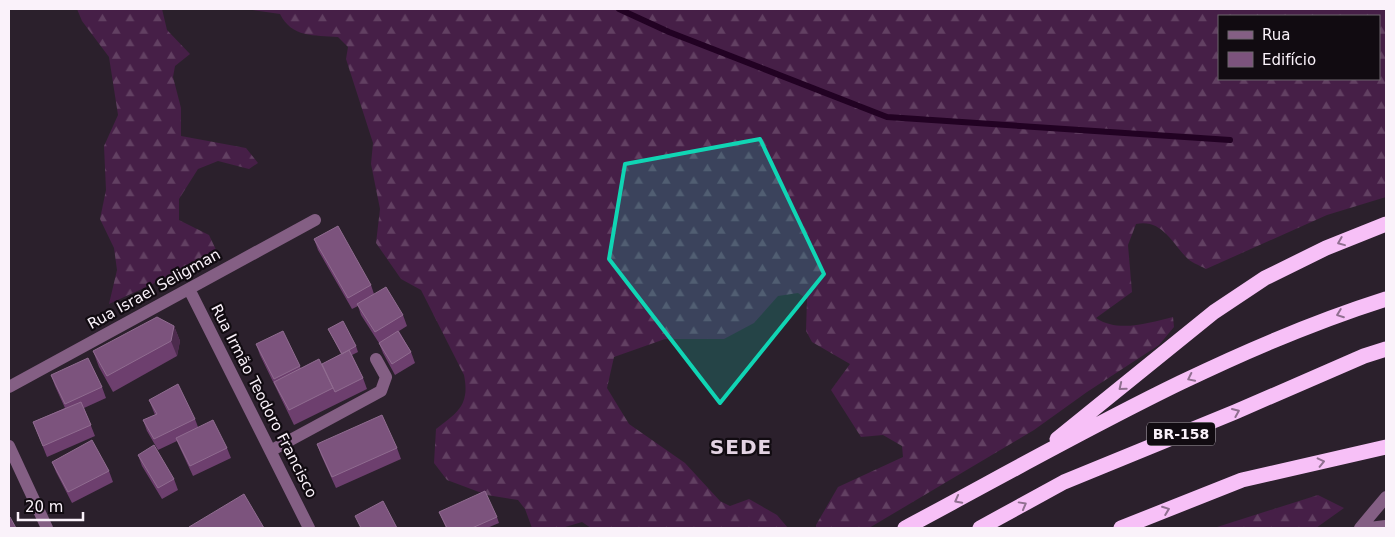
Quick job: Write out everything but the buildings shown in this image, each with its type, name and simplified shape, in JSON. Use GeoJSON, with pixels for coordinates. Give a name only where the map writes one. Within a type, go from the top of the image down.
{"type":"FeatureCollection","features":[{"type":"Feature","properties":{"kind":"highway","name":"BR-158"},"geometry":{"type":"LineString","coordinates":[[1032,460],[1214,312],[1265,278],[1326,248],[1386,224]]}},
{"type":"Feature","properties":{"kind":"highway","name":"BR-158"},"geometry":{"type":"LineString","coordinates":[[905,528],[1032,460],[1237,355],[1345,312],[1386,299]]}},
{"type":"Feature","properties":{"kind":"highway","name":"BR-158"},"geometry":{"type":"LineString","coordinates":[[980,528],[1064,482],[1235,412],[1364,356],[1386,349]]}},
{"type":"Feature","properties":{"kind":"highway"},"geometry":{"type":"LineString","coordinates":[[1121,528],[1242,480],[1386,447]]}},
{"type":"Feature","properties":{"kind":"street","name":"Rua Israel Seligman"},"geometry":{"type":"LineString","coordinates":[[9,387],[315,220]]}},
{"type":"Feature","properties":{"kind":"street","name":"Rua Irmão Teodoro Francisco"},"geometry":{"type":"LineString","coordinates":[[189,289],[272,450],[309,528]]}},
{"type":"Feature","properties":{"kind":"street"},"geometry":{"type":"LineString","coordinates":[[272,450],[381,391],[386,377],[376,359]]}},
{"type":"Feature","properties":{"kind":"street"},"geometry":{"type":"LineString","coordinates":[[9,446],[47,528]]}},
{"type":"Feature","properties":{"kind":"street"},"geometry":{"type":"LineString","coordinates":[[1360,528],[1386,498]]}},
{"type":"Feature","properties":{"kind":"street"},"geometry":{"type":"LineString","coordinates":[[1369,528],[1386,526]]}},
{"type":"Feature","properties":{"kind":"highlighted area"},"geometry":{"type":"Polygon","coordinates":[[[760,139],[824,274],[720,403],[609,259],[625,164],[760,139]]]}},
{"type":"Feature","properties":{"kind":"green space"},"geometry":{"type":"Polygon","coordinates":[[[77,9],[162,9],[167,30],[190,54],[175,66],[173,77],[181,108],[181,136],[246,148],[258,163],[249,169],[218,161],[198,169],[179,199],[179,220],[209,235],[218,254],[109,304],[117,270],[114,248],[100,219],[106,190],[104,146],[118,115],[109,57],[82,21],[77,9]]]}},
{"type":"Feature","properties":{"kind":"green space"},"geometry":{"type":"Polygon","coordinates":[[[245,9],[1386,9],[1386,197],[1327,215],[1206,269],[1188,259],[1159,228],[1145,223],[1136,224],[1128,245],[1132,292],[1096,318],[1105,323],[1123,326],[1143,324],[1173,317],[1174,327],[1159,345],[1087,392],[1034,430],[869,528],[816,528],[816,525],[838,487],[903,457],[902,446],[883,435],[861,437],[831,390],[850,364],[812,342],[806,331],[807,299],[798,293],[778,296],[754,323],[724,339],[665,339],[614,357],[607,388],[629,424],[685,463],[720,501],[730,506],[749,499],[777,515],[788,528],[591,528],[582,522],[562,528],[532,528],[525,509],[518,500],[487,495],[447,480],[434,463],[436,429],[451,418],[464,401],[464,375],[421,290],[401,279],[376,243],[380,209],[371,164],[373,143],[346,59],[348,47],[338,37],[304,34],[285,22],[280,14],[245,9]]]}},
{"type":"Feature","properties":{"kind":"green space"},"geometry":{"type":"Polygon","coordinates":[[[1318,495],[1344,508],[1316,528],[1214,528],[1318,495]]]}},
{"type":"Feature","properties":{"kind":"waterway"},"geometry":{"type":"LineString","coordinates":[[619,9],[669,32],[887,117],[1230,140]]}},
{"type":"Feature","properties":{"kind":"district","name":"SEDE"},"geometry":{"type":"Point","coordinates":[741,447]}}]}
